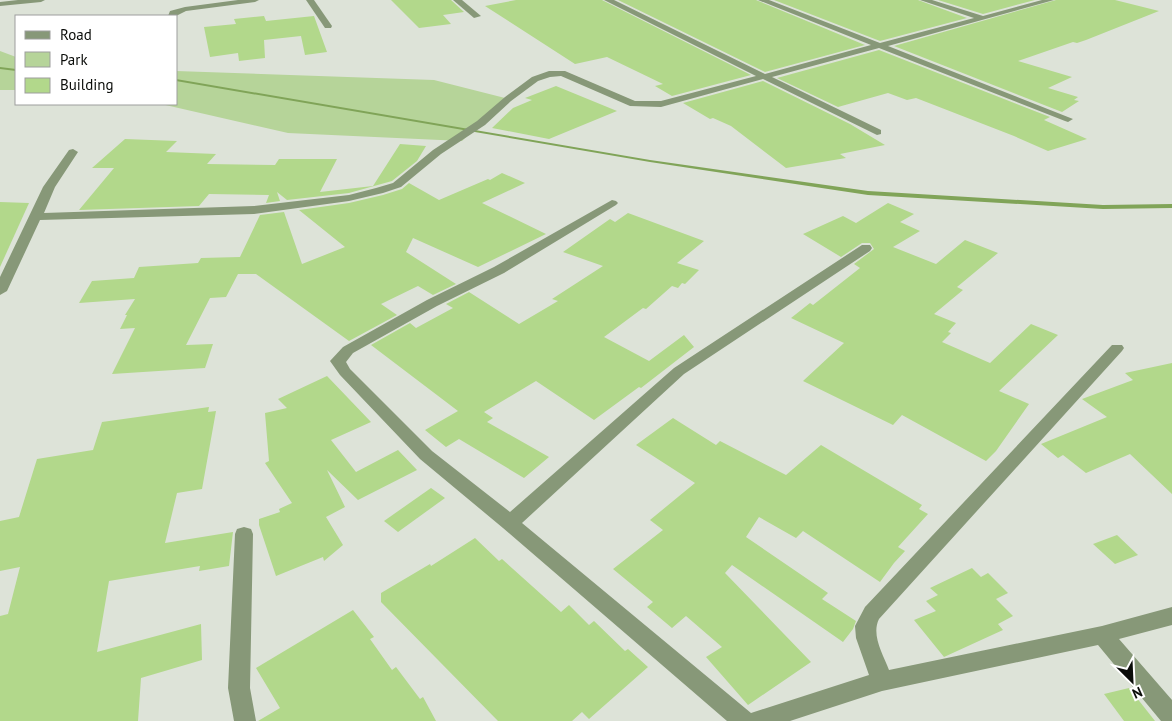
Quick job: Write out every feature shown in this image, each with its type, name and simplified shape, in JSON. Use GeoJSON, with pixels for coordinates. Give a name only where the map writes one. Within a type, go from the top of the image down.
{"type":"FeatureCollection","features":[{"type":"Feature","properties":{"kind":"street"},"geometry":{"type":"LineString","coordinates":[[0,4],[40,0]]}},
{"type":"Feature","properties":{"kind":"street"},"geometry":{"type":"LineString","coordinates":[[172,15],[173,13],[185,9],[255,0]]}},
{"type":"Feature","properties":{"kind":"street"},"geometry":{"type":"LineString","coordinates":[[310,0],[328,26]]}},
{"type":"Feature","properties":{"kind":"street"},"geometry":{"type":"LineString","coordinates":[[456,0],[477,16]]}},
{"type":"Feature","properties":{"kind":"street"},"geometry":{"type":"LineString","coordinates":[[608,0],[877,132]]}},
{"type":"Feature","properties":{"kind":"street"},"geometry":{"type":"LineString","coordinates":[[762,0],[1068,118]]}},
{"type":"Feature","properties":{"kind":"street"},"geometry":{"type":"LineString","coordinates":[[924,0],[983,18]]}},
{"type":"Feature","properties":{"kind":"street"},"geometry":{"type":"LineString","coordinates":[[36,217],[254,210],[349,198],[397,185],[436,152],[481,123],[534,79],[549,74],[562,73],[633,104],[661,104],[1050,0]]}},
{"type":"Feature","properties":{"kind":"street"},"geometry":{"type":"LineString","coordinates":[[0,291],[49,187],[73,152]]}},
{"type":"Feature","properties":{"kind":"street"},"geometry":{"type":"LineString","coordinates":[[612,203],[499,270],[432,303],[348,350],[338,361],[345,372],[426,455],[510,523],[744,721]]}},
{"type":"Feature","properties":{"kind":"street"},"geometry":{"type":"LineString","coordinates":[[510,523],[679,371],[866,248]]}},
{"type":"Feature","properties":{"kind":"street"},"geometry":{"type":"LineString","coordinates":[[882,681],[866,638],[865,626],[872,613],[1117,348]]}},
{"type":"Feature","properties":{"kind":"street"},"geometry":{"type":"LineString","coordinates":[[244,534],[239,688],[245,721]]}},
{"type":"Feature","properties":{"kind":"street"},"geometry":{"type":"LineString","coordinates":[[757,721],[882,681],[1102,635],[1172,616]]}},
{"type":"Feature","properties":{"kind":"street"},"geometry":{"type":"LineString","coordinates":[[1102,635],[1172,717]]}},
{"type":"Feature","properties":{"kind":"green space"},"geometry":{"type":"Polygon","coordinates":[[[0,51],[15,57],[15,90],[0,90],[0,51]]]}},
{"type":"Feature","properties":{"kind":"green space"},"geometry":{"type":"Polygon","coordinates":[[[178,71],[434,80],[505,98],[462,141],[288,133],[165,105],[178,105],[178,71]]]}},
{"type":"Feature","properties":{"kind":"building"},"geometry":{"type":"Polygon","coordinates":[[[391,0],[451,0],[464,12],[443,15],[451,24],[419,28],[391,0]]]}},
{"type":"Feature","properties":{"kind":"building"},"geometry":{"type":"Polygon","coordinates":[[[516,0],[602,0],[751,75],[672,96],[655,86],[663,84],[607,57],[575,64],[485,6],[516,0]]]}},
{"type":"Feature","properties":{"kind":"building"},"geometry":{"type":"Polygon","coordinates":[[[618,0],[756,0],[865,45],[765,72],[618,0]]]}},
{"type":"Feature","properties":{"kind":"building"},"geometry":{"type":"Polygon","coordinates":[[[774,0],[918,0],[967,18],[880,41],[774,0]]]}},
{"type":"Feature","properties":{"kind":"building"},"geometry":{"type":"Polygon","coordinates":[[[938,0],[1035,0],[983,14],[938,0]]]}},
{"type":"Feature","properties":{"kind":"building"},"geometry":{"type":"Polygon","coordinates":[[[1056,0],[1115,0],[1159,11],[1086,40],[1077,43],[1073,42],[1018,61],[1072,77],[1048,88],[1078,97],[1074,100],[1079,101],[1062,112],[894,46],[1056,0]]]}},
{"type":"Feature","properties":{"kind":"building"},"geometry":{"type":"Polygon","coordinates":[[[264,16],[266,21],[314,16],[327,52],[305,55],[301,36],[264,40],[265,58],[239,61],[238,53],[210,57],[204,27],[236,24],[234,19],[264,16]]]}},
{"type":"Feature","properties":{"kind":"building"},"geometry":{"type":"Polygon","coordinates":[[[879,50],[1050,117],[1044,120],[1087,139],[1048,151],[916,98],[907,100],[888,93],[838,107],[777,78],[879,50]]]}},
{"type":"Feature","properties":{"kind":"building"},"geometry":{"type":"Polygon","coordinates":[[[763,81],[850,124],[885,145],[840,154],[846,158],[786,168],[731,126],[713,118],[710,119],[683,103],[763,81]]]}},
{"type":"Feature","properties":{"kind":"building"},"geometry":{"type":"Polygon","coordinates":[[[556,86],[617,111],[549,139],[492,128],[513,108],[532,100],[525,98],[556,86]]]}},
{"type":"Feature","properties":{"kind":"building"},"geometry":{"type":"Polygon","coordinates":[[[125,139],[177,141],[166,152],[216,154],[207,164],[275,165],[279,159],[337,159],[320,192],[373,186],[400,144],[426,146],[417,161],[392,181],[349,193],[287,200],[277,192],[280,201],[266,203],[269,195],[209,194],[199,206],[79,210],[114,168],[92,168],[125,139]]]}},
{"type":"Feature","properties":{"kind":"building"},"geometry":{"type":"Polygon","coordinates":[[[502,173],[525,183],[482,203],[546,234],[478,267],[413,238],[406,252],[456,284],[433,295],[418,286],[381,304],[397,315],[349,341],[256,274],[238,274],[226,297],[210,298],[186,345],[213,344],[205,368],[112,374],[135,328],[120,329],[127,315],[125,315],[135,299],[79,303],[92,281],[134,278],[139,267],[198,263],[201,258],[240,257],[260,215],[284,212],[302,264],[345,247],[299,210],[349,203],[383,195],[402,189],[409,183],[439,200],[488,179],[490,180],[502,173]]]}},
{"type":"Feature","properties":{"kind":"building"},"geometry":{"type":"Polygon","coordinates":[[[0,202],[29,203],[0,267],[0,202]]]}},
{"type":"Feature","properties":{"kind":"building"},"geometry":{"type":"Polygon","coordinates":[[[888,203],[914,214],[900,222],[920,231],[893,247],[936,264],[965,240],[998,253],[957,287],[963,290],[934,314],[956,323],[948,332],[951,333],[942,342],[990,363],[1031,324],[1058,335],[999,391],[1029,404],[996,451],[986,461],[902,415],[893,425],[803,381],[844,343],[791,318],[810,303],[813,305],[860,268],[854,264],[874,249],[870,243],[862,243],[841,257],[803,234],[843,216],[856,223],[888,203]]]}},
{"type":"Feature","properties":{"kind":"building"},"geometry":{"type":"Polygon","coordinates":[[[628,213],[704,241],[677,263],[699,270],[685,284],[682,283],[678,288],[672,286],[646,309],[643,308],[604,337],[649,361],[684,335],[694,347],[641,388],[639,387],[594,420],[536,381],[484,412],[493,418],[487,422],[549,457],[524,478],[459,439],[446,447],[425,430],[458,411],[371,345],[410,323],[416,328],[453,308],[446,304],[469,292],[519,324],[558,301],[552,299],[603,266],[563,252],[610,219],[615,222],[628,213]]]}},
{"type":"Feature","properties":{"kind":"building"},"geometry":{"type":"Polygon","coordinates":[[[1172,363],[1172,494],[1130,454],[1086,473],[1063,455],[1058,458],[1041,444],[1107,417],[1082,399],[1133,380],[1125,373],[1172,363]]]}},
{"type":"Feature","properties":{"kind":"building"},"geometry":{"type":"Polygon","coordinates":[[[327,376],[371,422],[331,440],[356,472],[398,450],[417,470],[358,500],[327,470],[345,507],[326,517],[343,545],[324,561],[323,557],[276,576],[259,525],[259,519],[280,512],[279,509],[292,503],[265,463],[269,461],[265,413],[287,408],[278,399],[327,376]]]}},
{"type":"Feature","properties":{"kind":"building"},"geometry":{"type":"Polygon","coordinates":[[[209,407],[208,412],[216,411],[202,489],[177,493],[165,543],[233,532],[229,566],[199,571],[200,566],[109,581],[97,652],[201,624],[202,660],[141,678],[138,721],[0,721],[0,616],[8,614],[20,567],[0,571],[0,521],[19,517],[37,459],[93,450],[102,422],[209,407]]]}},
{"type":"Feature","properties":{"kind":"building"},"geometry":{"type":"Polygon","coordinates":[[[673,418],[716,445],[720,441],[786,475],[821,445],[922,505],[919,509],[928,514],[898,547],[905,551],[880,582],[803,531],[796,538],[759,517],[746,537],[828,593],[822,599],[856,621],[853,629],[843,642],[732,565],[725,573],[811,662],[748,705],[706,657],[722,647],[686,616],[672,628],[647,607],[653,602],[613,569],[663,530],[650,520],[695,483],[636,445],[673,418]]]}},
{"type":"Feature","properties":{"kind":"building"},"geometry":{"type":"Polygon","coordinates":[[[431,488],[445,498],[398,532],[384,521],[431,488]]]}},
{"type":"Feature","properties":{"kind":"building"},"geometry":{"type":"Polygon","coordinates":[[[1117,535],[1138,555],[1115,564],[1093,544],[1117,535]]]}},
{"type":"Feature","properties":{"kind":"building"},"geometry":{"type":"Polygon","coordinates":[[[475,538],[499,561],[502,559],[561,612],[569,605],[589,625],[594,621],[625,651],[628,649],[648,667],[589,719],[582,712],[572,721],[498,721],[381,602],[381,593],[430,564],[431,566],[475,538]]]}},
{"type":"Feature","properties":{"kind":"building"},"geometry":{"type":"Polygon","coordinates":[[[972,568],[981,577],[988,573],[1008,593],[996,599],[1013,616],[998,624],[1003,630],[944,657],[914,620],[936,611],[926,601],[938,595],[930,588],[972,568]]]}},
{"type":"Feature","properties":{"kind":"building"},"geometry":{"type":"Polygon","coordinates":[[[353,610],[374,637],[370,639],[392,670],[396,667],[420,699],[423,697],[436,721],[258,721],[280,708],[256,668],[353,610]]]}},
{"type":"Feature","properties":{"kind":"building"},"geometry":{"type":"Polygon","coordinates":[[[1129,688],[1155,721],[1124,721],[1104,694],[1129,688]]]}},
{"type":"Feature","properties":{"kind":"waterway"},"geometry":{"type":"LineString","coordinates":[[0,68],[15,70]]}},
{"type":"Feature","properties":{"kind":"waterway"},"geometry":{"type":"LineString","coordinates":[[178,80],[650,161],[868,193],[1103,207],[1172,206]]}}]}
